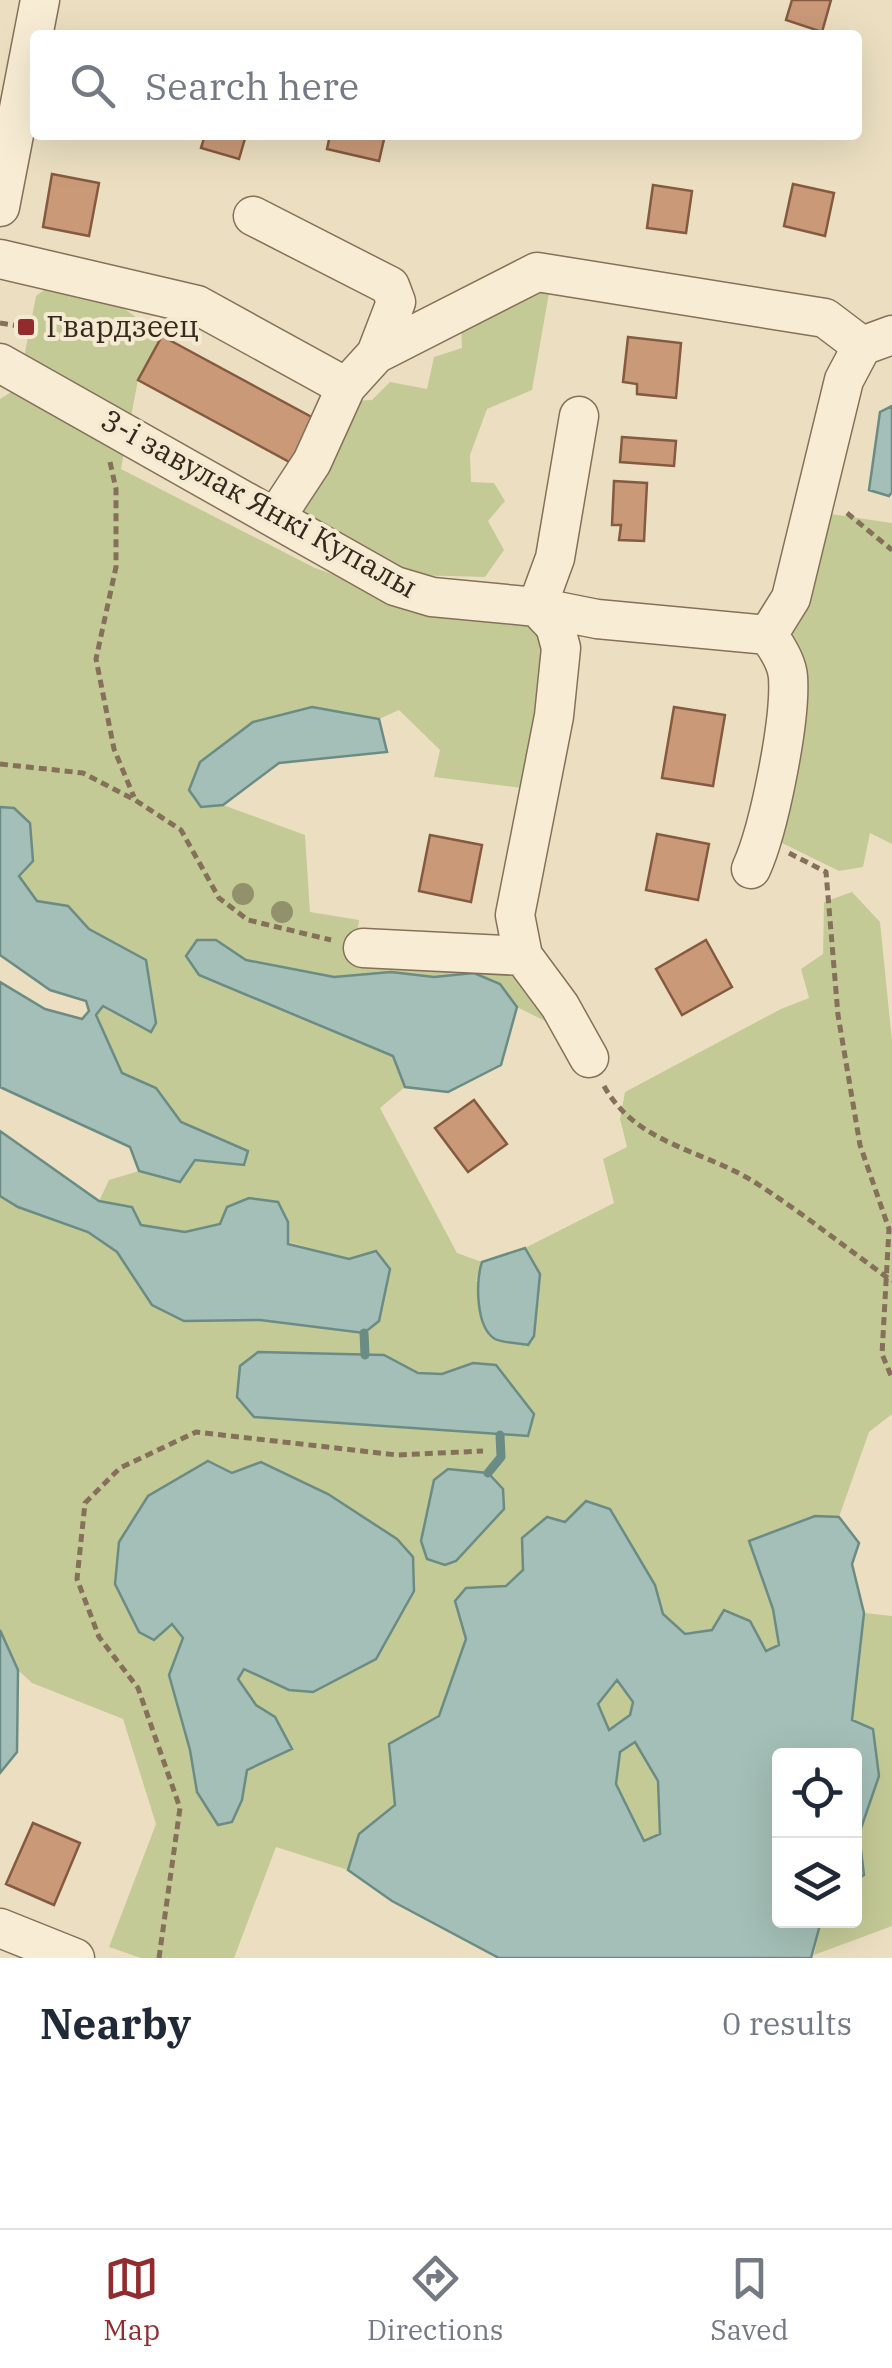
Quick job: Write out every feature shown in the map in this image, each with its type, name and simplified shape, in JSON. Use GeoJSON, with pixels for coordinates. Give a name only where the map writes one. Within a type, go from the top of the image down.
{"type":"FeatureCollection","features":[{"type":"Feature","properties":{"kind":"street"},"geometry":{"type":"LineString","coordinates":[[34,30],[40,0]]}},
{"type":"Feature","properties":{"kind":"street"},"geometry":{"type":"LineString","coordinates":[[0,207],[30,52]]}},
{"type":"Feature","properties":{"kind":"street"},"geometry":{"type":"LineString","coordinates":[[253,216],[390,286],[396,302],[376,354]]}},
{"type":"Feature","properties":{"kind":"street"},"geometry":{"type":"LineString","coordinates":[[0,259],[198,305],[346,387]]}},
{"type":"Feature","properties":{"kind":"street"},"geometry":{"type":"LineString","coordinates":[[276,517],[312,462],[346,387],[376,354],[537,272],[824,318],[877,340],[844,380],[791,598],[768,636],[788,674],[786,712],[757,856]]}},
{"type":"Feature","properties":{"kind":"street","name":"3-і завулак Янкі Купалы"},"geometry":{"type":"LineString","coordinates":[[0,362],[395,586],[432,597],[768,636]]}},
{"type":"Feature","properties":{"kind":"street"},"geometry":{"type":"LineString","coordinates":[[579,416],[554,558],[537,608],[555,626],[561,648],[554,716],[515,915],[523,956],[560,1006],[588,1058]]}},
{"type":"Feature","properties":{"kind":"street"},"geometry":{"type":"LineString","coordinates":[[363,948],[523,956]]}},
{"type":"Feature","properties":{"kind":"street"},"geometry":{"type":"LineString","coordinates":[[0,1928],[75,1958]]}},
{"type":"Feature","properties":{"kind":"path"},"geometry":{"type":"LineString","coordinates":[[0,322],[26,328]]}},
{"type":"Feature","properties":{"kind":"path"},"geometry":{"type":"LineString","coordinates":[[98,416],[116,488],[116,567],[96,659],[114,750],[135,800]]}},
{"type":"Feature","properties":{"kind":"path"},"geometry":{"type":"LineString","coordinates":[[818,489],[892,550]]}},
{"type":"Feature","properties":{"kind":"path"},"geometry":{"type":"LineString","coordinates":[[0,764],[83,773],[181,830],[219,898],[248,920],[363,948]]}},
{"type":"Feature","properties":{"kind":"path"},"geometry":{"type":"LineString","coordinates":[[757,856],[826,872],[838,1014],[860,1145],[888,1230],[882,1354],[892,1378]]}},
{"type":"Feature","properties":{"kind":"path"},"geometry":{"type":"LineString","coordinates":[[588,1058],[616,1108],[644,1130],[756,1182],[892,1282]]}},
{"type":"Feature","properties":{"kind":"path"},"geometry":{"type":"LineString","coordinates":[[160,1958],[180,1808],[138,1688],[99,1637],[77,1580],[85,1503],[120,1468],[196,1432],[397,1455],[483,1451]]}},
{"type":"Feature","properties":{"kind":"green space"},"geometry":{"type":"Polygon","coordinates":[[[51,285],[107,296],[162,336],[138,380],[121,469],[315,568],[427,607],[538,622],[552,650],[522,788],[434,777],[440,750],[399,710],[379,719],[312,707],[201,807],[223,805],[305,835],[310,912],[359,920],[355,955],[511,960],[551,1005],[547,1022],[517,1007],[500,984],[474,973],[434,977],[391,972],[334,977],[246,960],[216,940],[199,975],[393,1057],[405,1087],[380,1108],[457,1253],[482,1262],[476,1281],[539,1275],[525,1248],[614,1203],[603,1159],[627,1147],[620,1119],[625,1092],[809,998],[801,969],[823,954],[824,902],[852,892],[880,922],[892,1041],[892,1414],[869,1432],[839,1517],[815,1517],[749,1541],[773,1609],[779,1646],[766,1651],[750,1621],[724,1611],[712,1630],[685,1634],[663,1614],[655,1585],[523,1570],[506,1586],[466,1588],[466,1639],[438,1717],[389,1745],[395,1805],[359,1834],[348,1870],[276,1847],[234,1958],[141,1958],[109,1947],[156,1824],[123,1719],[32,1683],[18,1670],[0,1630],[0,1196],[18,1207],[88,1232],[117,1252],[152,1305],[184,1321],[260,1320],[376,1251],[349,1259],[221,1223],[185,1232],[141,1225],[132,1207],[99,1201],[109,1180],[139,1171],[180,1182],[194,1160],[244,1165],[181,1122],[156,1088],[122,1073],[96,1015],[103,1005],[150,1031],[146,960],[89,929],[68,906],[38,901],[19,876],[14,808],[0,807],[0,399],[18,388],[36,296],[51,285]],[[259,1352],[240,1366],[529,1436],[534,1414],[495,1365],[473,1363],[442,1374],[418,1373],[383,1355],[259,1352]],[[262,1462],[232,1473],[172,1624],[183,1638],[190,1750],[197,1792],[242,1800],[246,1770],[275,1717],[256,1705],[238,1679],[245,1669],[289,1690],[397,1539],[328,1494],[262,1462]]]}},
{"type":"Feature","properties":{"kind":"green space"},"geometry":{"type":"Polygon","coordinates":[[[526,288],[549,293],[532,390],[487,409],[470,455],[471,482],[494,483],[505,501],[488,521],[504,550],[485,577],[411,575],[307,522],[300,496],[350,401],[372,400],[390,382],[427,389],[434,357],[462,348],[461,326],[526,288]]]}},
{"type":"Feature","properties":{"kind":"green space"},"geometry":{"type":"Polygon","coordinates":[[[824,513],[892,523],[892,844],[870,833],[863,867],[839,871],[780,842],[783,633],[824,513]]]}},
{"type":"Feature","properties":{"kind":"green space"},"geometry":{"type":"Polygon","coordinates":[[[864,1613],[892,1616],[892,1926],[814,1955],[820,1928],[862,1928],[862,1825],[879,1776],[852,1720],[864,1613]]]}},
{"type":"Feature","properties":{"kind":"green space"},"geometry":{"type":"Polygon","coordinates":[[[617,1680],[633,1702],[630,1715],[609,1731],[598,1704],[617,1680]]]}},
{"type":"Feature","properties":{"kind":"green space"},"geometry":{"type":"Polygon","coordinates":[[[635,1741],[658,1781],[660,1834],[643,1842],[616,1784],[620,1752],[635,1741]]]}},
{"type":"Feature","properties":{"kind":"water"},"geometry":{"type":"Polygon","coordinates":[[[892,406],[889,496],[869,490],[880,412],[892,406]]]}},
{"type":"Feature","properties":{"kind":"water"},"geometry":{"type":"Polygon","coordinates":[[[312,707],[379,719],[387,752],[279,763],[223,805],[201,807],[189,790],[200,762],[253,722],[312,707]]]}},
{"type":"Feature","properties":{"kind":"water"},"geometry":{"type":"Polygon","coordinates":[[[0,807],[14,808],[30,823],[33,861],[19,876],[37,901],[68,906],[89,929],[146,960],[156,1023],[151,1032],[103,1006],[96,1015],[122,1073],[156,1088],[181,1122],[248,1151],[244,1165],[195,1160],[180,1182],[139,1171],[130,1147],[0,1087],[0,982],[45,1009],[82,1019],[89,1011],[86,1001],[50,990],[0,955],[0,807]]]}},
{"type":"Feature","properties":{"kind":"water"},"geometry":{"type":"Polygon","coordinates":[[[197,940],[216,940],[246,960],[334,977],[391,972],[434,977],[474,973],[500,984],[517,1007],[501,1065],[448,1092],[405,1087],[393,1056],[199,975],[186,956],[197,940]]]}},
{"type":"Feature","properties":{"kind":"water"},"geometry":{"type":"Polygon","coordinates":[[[0,1131],[99,1201],[132,1207],[141,1225],[185,1232],[220,1224],[227,1207],[249,1198],[278,1202],[288,1222],[288,1244],[349,1259],[376,1251],[390,1269],[379,1321],[364,1333],[260,1320],[184,1321],[152,1305],[117,1252],[88,1232],[18,1207],[0,1196],[0,1131]]]}},
{"type":"Feature","properties":{"kind":"water"},"geometry":{"type":"Polygon","coordinates":[[[525,1248],[540,1274],[534,1336],[528,1345],[498,1340],[488,1333],[478,1291],[482,1262],[525,1248]]]}},
{"type":"Feature","properties":{"kind":"water"},"geometry":{"type":"Polygon","coordinates":[[[258,1352],[384,1355],[418,1373],[442,1374],[473,1363],[496,1365],[534,1414],[528,1436],[254,1417],[237,1397],[240,1366],[258,1352]]]}},
{"type":"Feature","properties":{"kind":"water"},"geometry":{"type":"Polygon","coordinates":[[[208,1461],[232,1473],[261,1462],[328,1494],[397,1539],[413,1557],[414,1591],[376,1659],[313,1692],[289,1690],[244,1669],[238,1679],[256,1705],[275,1717],[292,1749],[247,1770],[242,1800],[232,1822],[218,1825],[197,1792],[169,1675],[183,1638],[172,1624],[154,1640],[139,1632],[115,1584],[119,1542],[148,1496],[208,1461]]]}},
{"type":"Feature","properties":{"kind":"water"},"geometry":{"type":"Polygon","coordinates":[[[448,1469],[488,1473],[503,1489],[504,1509],[456,1561],[445,1565],[427,1559],[421,1541],[434,1480],[448,1469]]]}},
{"type":"Feature","properties":{"kind":"water"},"geometry":{"type":"Polygon","coordinates":[[[586,1501],[610,1509],[655,1585],[663,1614],[685,1634],[712,1630],[724,1610],[750,1621],[766,1651],[779,1645],[773,1609],[749,1541],[815,1516],[839,1517],[859,1543],[852,1564],[864,1613],[852,1720],[873,1729],[879,1776],[862,1825],[862,1748],[772,1748],[772,1928],[819,1928],[811,1958],[499,1958],[392,1901],[348,1870],[359,1834],[395,1805],[389,1744],[439,1716],[466,1639],[455,1601],[466,1588],[506,1586],[523,1570],[522,1538],[547,1517],[565,1522],[586,1501]],[[617,1680],[598,1704],[609,1730],[630,1715],[633,1702],[617,1680]],[[635,1742],[620,1752],[616,1784],[644,1841],[660,1834],[658,1781],[635,1742]]]}},
{"type":"Feature","properties":{"kind":"water"},"geometry":{"type":"Polygon","coordinates":[[[0,1630],[18,1670],[17,1752],[0,1773],[0,1630]]]}},
{"type":"Feature","properties":{"kind":"building"},"geometry":{"type":"Polygon","coordinates":[[[792,0],[831,0],[823,30],[786,20],[792,0]]]}},
{"type":"Feature","properties":{"kind":"building"},"geometry":{"type":"Polygon","coordinates":[[[203,140],[245,140],[239,159],[201,148],[203,140]]]}},
{"type":"Feature","properties":{"kind":"building"},"geometry":{"type":"Polygon","coordinates":[[[329,140],[384,140],[379,161],[327,149],[329,140]]]}},
{"type":"Feature","properties":{"kind":"building"},"geometry":{"type":"Polygon","coordinates":[[[52,174],[99,183],[89,236],[43,227],[52,174]]]}},
{"type":"Feature","properties":{"kind":"building"},"geometry":{"type":"Polygon","coordinates":[[[793,184],[834,193],[825,236],[784,226],[793,184]]]}},
{"type":"Feature","properties":{"kind":"building"},"geometry":{"type":"Polygon","coordinates":[[[653,185],[692,191],[686,233],[647,228],[653,185]]]}},
{"type":"Feature","properties":{"kind":"building"},"geometry":{"type":"Polygon","coordinates":[[[162,336],[319,421],[295,465],[138,380],[162,336]]]}},
{"type":"Feature","properties":{"kind":"building"},"geometry":{"type":"Polygon","coordinates":[[[628,337],[681,343],[676,398],[637,394],[637,384],[623,382],[628,337]]]}},
{"type":"Feature","properties":{"kind":"building"},"geometry":{"type":"Polygon","coordinates":[[[622,437],[676,441],[674,466],[620,462],[622,437]]]}},
{"type":"Feature","properties":{"kind":"building"},"geometry":{"type":"Polygon","coordinates":[[[614,481],[647,483],[644,541],[619,540],[621,525],[612,525],[614,481]]]}},
{"type":"Feature","properties":{"kind":"building"},"geometry":{"type":"Polygon","coordinates":[[[674,707],[725,715],[713,786],[662,778],[674,707]]]}},
{"type":"Feature","properties":{"kind":"building"},"geometry":{"type":"Polygon","coordinates":[[[657,834],[709,844],[698,900],[646,890],[657,834]]]}},
{"type":"Feature","properties":{"kind":"building"},"geometry":{"type":"Polygon","coordinates":[[[430,835],[482,845],[471,902],[419,891],[430,835]]]}},
{"type":"Feature","properties":{"kind":"building"},"geometry":{"type":"Polygon","coordinates":[[[706,940],[732,987],[682,1015],[656,969],[706,940]]]}},
{"type":"Feature","properties":{"kind":"building"},"geometry":{"type":"Polygon","coordinates":[[[474,1100],[507,1144],[468,1172],[435,1128],[474,1100]]]}},
{"type":"Feature","properties":{"kind":"building"},"geometry":{"type":"Polygon","coordinates":[[[33,1823],[80,1843],[54,1905],[6,1884],[33,1823]]]}},
{"type":"Feature","properties":{"kind":"waterway"},"geometry":{"type":"LineString","coordinates":[[364,1333],[365,1355]]}},
{"type":"Feature","properties":{"kind":"waterway"},"geometry":{"type":"LineString","coordinates":[[488,1473],[501,1457],[500,1435]]}},
{"type":"Feature","properties":{"kind":"place","name":"Гвардзеец"},"geometry":{"type":"Point","coordinates":[26,327]}}]}
